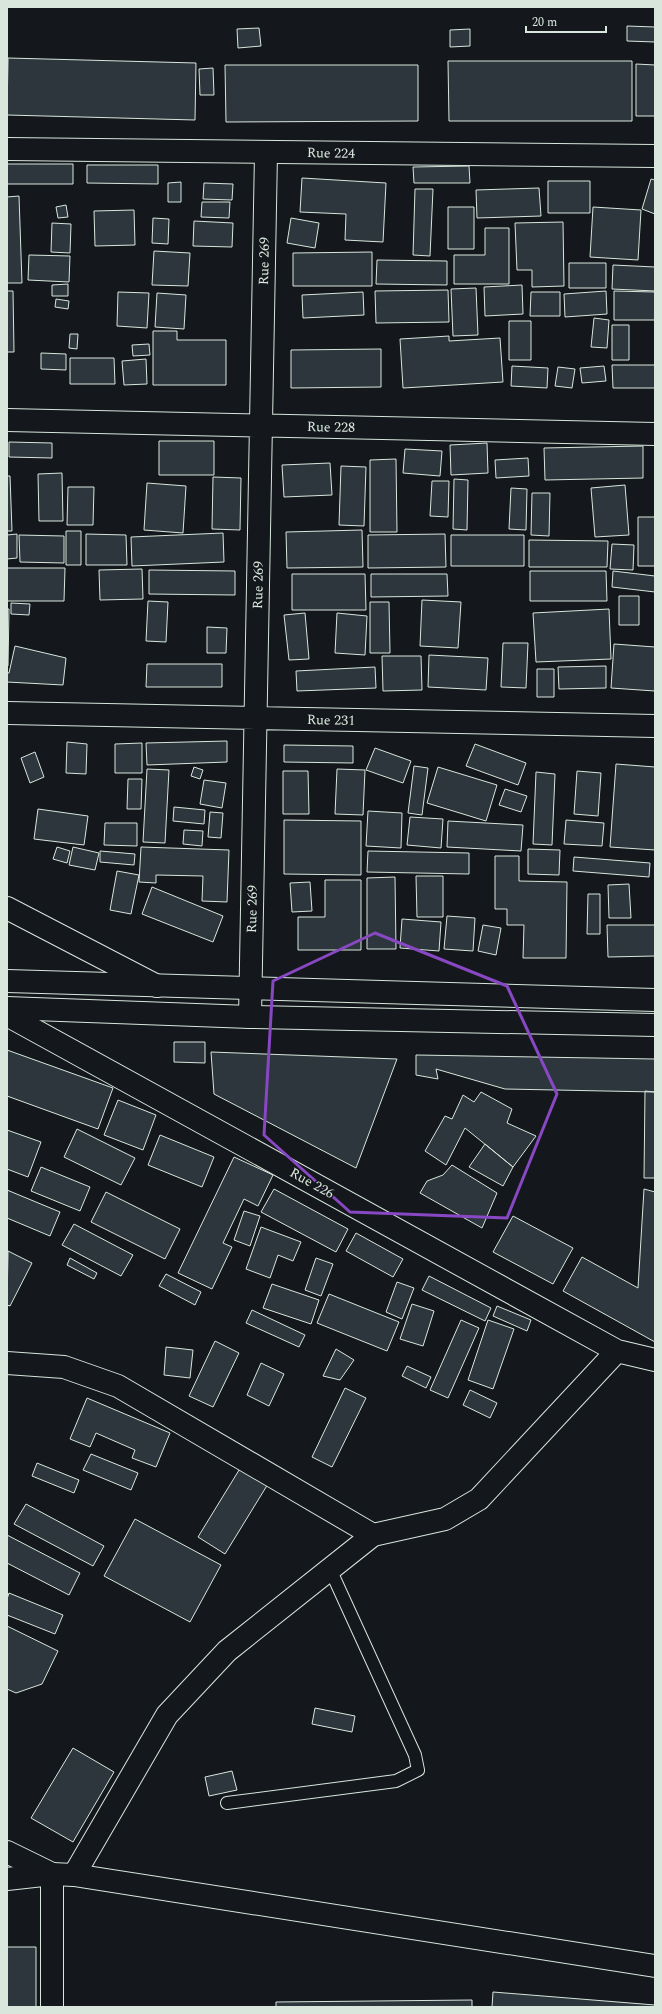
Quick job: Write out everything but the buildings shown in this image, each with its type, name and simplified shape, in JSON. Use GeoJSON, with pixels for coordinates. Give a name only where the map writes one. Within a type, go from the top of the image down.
{"type":"FeatureCollection","features":[{"type":"Feature","properties":{"kind":"street","name":"Rue 224"},"geometry":{"type":"LineString","coordinates":[[7,149],[266,153],[655,156]]}},
{"type":"Feature","properties":{"kind":"street","name":"Rue 269"},"geometry":{"type":"LineString","coordinates":[[250,1016],[266,153]]}},
{"type":"Feature","properties":{"kind":"street","name":"Rue 228"},"geometry":{"type":"LineString","coordinates":[[7,420],[655,434]]}},
{"type":"Feature","properties":{"kind":"street","name":"Rue 231"},"geometry":{"type":"LineString","coordinates":[[7,713],[655,726]]}},
{"type":"Feature","properties":{"kind":"street"},"geometry":{"type":"LineString","coordinates":[[7,908],[157,986]]}},
{"type":"Feature","properties":{"kind":"street"},"geometry":{"type":"LineString","coordinates":[[7,980],[251,989],[655,1000]]}},
{"type":"Feature","properties":{"kind":"street"},"geometry":{"type":"LineString","coordinates":[[7,1008],[250,1016],[655,1025]]}},
{"type":"Feature","properties":{"kind":"street","name":"Rue 226"},"geometry":{"type":"LineString","coordinates":[[7,1015],[617,1351],[655,1360]]}},
{"type":"Feature","properties":{"kind":"street"},"geometry":{"type":"LineString","coordinates":[[74,1875],[167,1715],[227,1651],[373,1535],[445,1519],[479,1499],[617,1351]]}},
{"type":"Feature","properties":{"kind":"street"},"geometry":{"type":"LineString","coordinates":[[7,1363],[64,1367],[118,1386],[373,1535]]}},
{"type":"Feature","properties":{"kind":"street"},"geometry":{"type":"LineString","coordinates":[[7,1852],[52,1874]]}},
{"type":"Feature","properties":{"kind":"street"},"geometry":{"type":"LineString","coordinates":[[52,1874],[52,2007]]}},
{"type":"Feature","properties":{"kind":"street"},"geometry":{"type":"LineString","coordinates":[[7,1879],[52,1874],[74,1875],[655,1966]]}},
{"type":"Feature","properties":{"kind":"lane"},"geometry":{"type":"LineString","coordinates":[[228,1803],[396,1781],[418,1770],[415,1755],[330,1569]]}},
{"type":"Feature","properties":{"kind":"highlighted area"},"geometry":{"type":"Polygon","coordinates":[[[375,933],[507,986],[557,1094],[507,1218],[350,1212],[264,1135],[273,981],[375,933]]]}}]}
